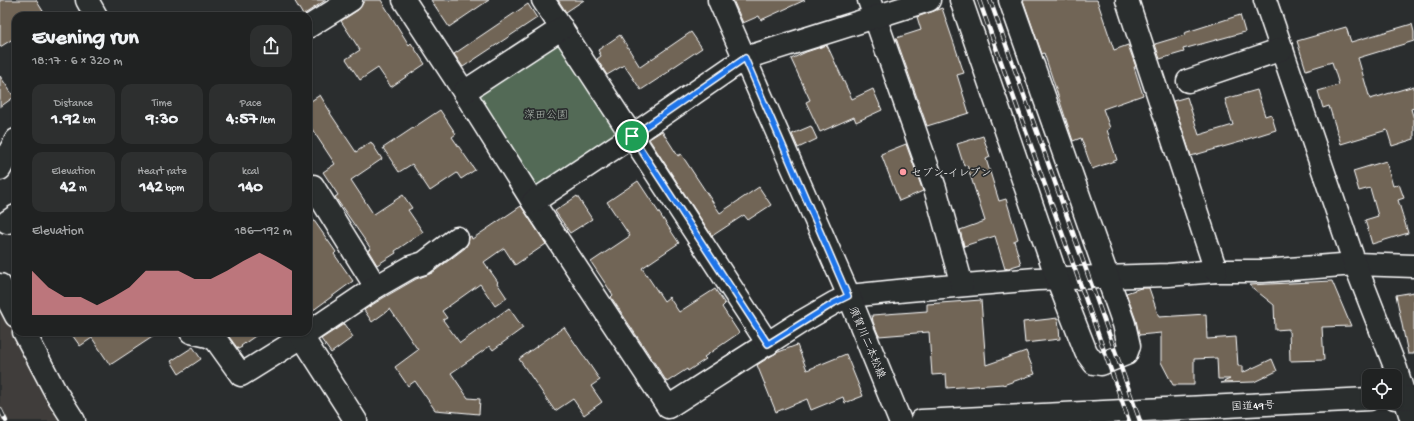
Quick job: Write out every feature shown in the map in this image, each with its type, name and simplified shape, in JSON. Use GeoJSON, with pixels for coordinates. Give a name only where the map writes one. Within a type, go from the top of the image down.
{"type":"FeatureCollection","features":[{"type":"Feature","properties":{"kind":"main road"},"geometry":{"type":"LineString","coordinates":[[312,24],[351,0]]}},
{"type":"Feature","properties":{"kind":"main road"},"geometry":{"type":"LineString","coordinates":[[404,0],[533,202],[668,407],[827,307],[848,296],[962,285],[1058,278],[1107,278],[1263,271],[1355,264],[1414,266]]}},
{"type":"Feature","properties":{"kind":"main road"},"geometry":{"type":"LineString","coordinates":[[543,0],[768,344]]}},
{"type":"Feature","properties":{"kind":"main road","name":"須賀川二本松線"},"geometry":{"type":"LineString","coordinates":[[719,0],[848,296],[900,421]]}},
{"type":"Feature","properties":{"kind":"main road"},"geometry":{"type":"LineString","coordinates":[[533,202],[745,58],[872,8],[928,0]]}},
{"type":"Feature","properties":{"kind":"main road"},"geometry":{"type":"LineString","coordinates":[[961,0],[1058,278],[1086,352],[1094,363],[1101,364],[1126,354],[1129,346],[1124,324],[1010,0]]}},
{"type":"Feature","properties":{"kind":"main road"},"geometry":{"type":"LineString","coordinates":[[1127,0],[1216,272]]}},
{"type":"Feature","properties":{"kind":"main road"},"geometry":{"type":"LineString","coordinates":[[1265,0],[1355,264],[1396,369],[1412,421]]}},
{"type":"Feature","properties":{"kind":"main road"},"geometry":{"type":"LineString","coordinates":[[872,8],[935,188],[962,285]]}},
{"type":"Feature","properties":{"kind":"main road"},"geometry":{"type":"LineString","coordinates":[[464,92],[562,28]]}},
{"type":"Feature","properties":{"kind":"main road"},"geometry":{"type":"LineString","coordinates":[[1188,81],[1282,49]]}},
{"type":"Feature","properties":{"kind":"main road"},"geometry":{"type":"LineString","coordinates":[[0,169],[12,147]]}},
{"type":"Feature","properties":{"kind":"main road"},"geometry":{"type":"LineString","coordinates":[[314,186],[376,287]]}},
{"type":"Feature","properties":{"kind":"main road"},"geometry":{"type":"LineString","coordinates":[[312,327],[411,267],[424,263],[457,238]]}},
{"type":"Feature","properties":{"kind":"main road"},"geometry":{"type":"LineString","coordinates":[[0,286],[12,308]]}},
{"type":"Feature","properties":{"kind":"main road"},"geometry":{"type":"LineString","coordinates":[[26,336],[55,391],[74,421]]}},
{"type":"Feature","properties":{"kind":"main road"},"geometry":{"type":"LineString","coordinates":[[208,336],[216,340],[242,375],[297,336]]}},
{"type":"Feature","properties":{"kind":"main road"},"geometry":{"type":"LineString","coordinates":[[301,336],[356,421]]}},
{"type":"Feature","properties":{"kind":"main road","name":"国道49号"},"geometry":{"type":"LineString","coordinates":[[921,421],[1362,399]]}},
{"type":"Feature","properties":{"kind":"shaded area"},"geometry":{"type":"Polygon","coordinates":[[[0,299],[12,322],[12,336],[19,336],[64,421],[0,421],[0,299]]]}},
{"type":"Feature","properties":{"kind":"green space","name":"深田公園"},"geometry":{"type":"Polygon","coordinates":[[[558,39],[617,133],[533,191],[478,94],[558,39]]]}},
{"type":"Feature","properties":{"kind":"building"},"geometry":{"type":"Polygon","coordinates":[[[0,0],[36,0],[44,12],[12,12],[12,40],[0,47],[0,0]]]}},
{"type":"Feature","properties":{"kind":"building"},"geometry":{"type":"Polygon","coordinates":[[[294,0],[326,0],[308,12],[301,12],[294,0]]]}},
{"type":"Feature","properties":{"kind":"building"},"geometry":{"type":"Polygon","coordinates":[[[365,0],[381,0],[409,45],[411,43],[425,64],[391,87],[378,68],[360,80],[346,59],[360,50],[341,21],[358,10],[365,0]]]}},
{"type":"Feature","properties":{"kind":"building"},"geometry":{"type":"Polygon","coordinates":[[[431,0],[489,0],[449,27],[431,0]]]}},
{"type":"Feature","properties":{"kind":"building"},"geometry":{"type":"Polygon","coordinates":[[[558,0],[584,0],[566,12],[558,0]]]}},
{"type":"Feature","properties":{"kind":"building"},"geometry":{"type":"Polygon","coordinates":[[[733,0],[805,0],[761,20],[759,16],[743,23],[733,0]]]}},
{"type":"Feature","properties":{"kind":"building"},"geometry":{"type":"Polygon","coordinates":[[[1023,0],[1097,0],[1114,50],[1128,45],[1136,67],[1134,67],[1143,95],[1103,109],[1110,128],[1107,130],[1117,160],[1092,169],[1081,138],[1073,141],[1044,53],[1042,54],[1023,0]]]}},
{"type":"Feature","properties":{"kind":"building"},"geometry":{"type":"Polygon","coordinates":[[[528,4],[537,18],[463,67],[454,54],[528,4]]]}},
{"type":"Feature","properties":{"kind":"building"},"geometry":{"type":"Polygon","coordinates":[[[942,8],[964,73],[957,75],[969,113],[927,126],[896,38],[921,30],[917,17],[942,8]]]}},
{"type":"Feature","properties":{"kind":"building"},"geometry":{"type":"Polygon","coordinates":[[[1240,15],[1245,32],[1183,49],[1184,52],[1160,59],[1155,44],[1240,15]]]}},
{"type":"Feature","properties":{"kind":"building"},"geometry":{"type":"Polygon","coordinates":[[[1412,24],[1414,41],[1358,58],[1370,99],[1414,86],[1414,108],[1411,109],[1414,119],[1414,139],[1392,146],[1387,130],[1341,144],[1329,106],[1323,108],[1318,91],[1339,85],[1332,62],[1306,70],[1297,41],[1346,27],[1351,42],[1412,24]]]}},
{"type":"Feature","properties":{"kind":"building"},"geometry":{"type":"Polygon","coordinates":[[[691,32],[702,48],[641,90],[624,65],[607,75],[597,59],[601,56],[598,50],[620,35],[640,67],[691,32]]]}},
{"type":"Feature","properties":{"kind":"building"},"geometry":{"type":"Polygon","coordinates":[[[827,45],[852,99],[873,89],[882,110],[856,122],[854,117],[820,132],[806,102],[810,100],[791,59],[827,45]]]}},
{"type":"Feature","properties":{"kind":"building"},"geometry":{"type":"Polygon","coordinates":[[[0,76],[12,94],[12,98],[0,107],[0,76]]]}},
{"type":"Feature","properties":{"kind":"building"},"geometry":{"type":"Polygon","coordinates":[[[1257,90],[1265,116],[1271,114],[1276,130],[1191,156],[1173,101],[1187,97],[1199,135],[1233,125],[1225,99],[1257,90]]]}},
{"type":"Feature","properties":{"kind":"building"},"geometry":{"type":"Polygon","coordinates":[[[320,95],[356,152],[371,142],[382,159],[351,180],[372,212],[374,214],[403,195],[412,208],[408,210],[423,232],[395,251],[396,253],[377,265],[368,250],[371,249],[335,197],[338,195],[323,172],[335,164],[312,129],[312,100],[320,95]]]}},
{"type":"Feature","properties":{"kind":"building"},"geometry":{"type":"Polygon","coordinates":[[[440,110],[456,134],[452,137],[475,170],[461,179],[457,173],[430,191],[412,164],[399,172],[383,148],[440,110]]]}},
{"type":"Feature","properties":{"kind":"building"},"geometry":{"type":"Polygon","coordinates":[[[811,126],[817,139],[798,148],[792,134],[811,126]]]}},
{"type":"Feature","properties":{"kind":"building"},"geometry":{"type":"Polygon","coordinates":[[[662,131],[678,156],[681,154],[720,213],[759,187],[771,205],[748,220],[744,215],[712,236],[649,139],[662,131]]]}},
{"type":"Feature","properties":{"kind":"building"},"geometry":{"type":"Polygon","coordinates":[[[983,136],[990,157],[986,159],[999,201],[1006,199],[1018,239],[1014,241],[1021,264],[1005,269],[995,236],[964,246],[960,230],[985,221],[967,165],[964,166],[957,144],[983,136]]]}},
{"type":"Feature","properties":{"kind":"building","name":"セブン-イレブン"},"geometry":{"type":"Polygon","coordinates":[[[906,144],[923,191],[899,201],[881,154],[906,144]]]}},
{"type":"Feature","properties":{"kind":"building"},"geometry":{"type":"Polygon","coordinates":[[[1386,161],[1393,186],[1399,184],[1404,198],[1398,200],[1408,233],[1372,244],[1365,220],[1378,216],[1370,188],[1359,191],[1353,171],[1386,161]]]}},
{"type":"Feature","properties":{"kind":"building"},"geometry":{"type":"Polygon","coordinates":[[[638,181],[679,243],[642,268],[664,301],[669,297],[679,312],[715,289],[725,304],[722,307],[739,333],[704,357],[706,359],[667,382],[611,297],[613,295],[591,262],[630,236],[607,202],[638,181]]]}},
{"type":"Feature","properties":{"kind":"building"},"geometry":{"type":"Polygon","coordinates":[[[577,196],[592,219],[570,233],[555,211],[577,196]]]}},
{"type":"Feature","properties":{"kind":"building"},"geometry":{"type":"Polygon","coordinates":[[[521,206],[546,244],[515,265],[504,248],[484,262],[507,298],[495,306],[480,284],[442,311],[447,318],[443,320],[460,343],[509,308],[523,328],[493,350],[490,346],[451,373],[468,398],[480,399],[479,414],[435,410],[415,381],[408,386],[395,367],[418,350],[390,309],[372,322],[364,310],[416,279],[432,273],[465,248],[469,237],[471,236],[472,239],[521,206]]]}},
{"type":"Feature","properties":{"kind":"building"},"geometry":{"type":"Polygon","coordinates":[[[312,218],[336,252],[334,254],[353,281],[312,311],[312,218]]]}},
{"type":"Feature","properties":{"kind":"building"},"geometry":{"type":"Polygon","coordinates":[[[1332,281],[1351,326],[1322,327],[1324,360],[1290,361],[1289,329],[1275,330],[1274,305],[1249,285],[1332,281]]]}},
{"type":"Feature","properties":{"kind":"building"},"geometry":{"type":"Polygon","coordinates":[[[1141,288],[1149,288],[1159,317],[1206,314],[1207,339],[1236,337],[1238,366],[1242,366],[1242,373],[1272,359],[1277,371],[1254,382],[1221,383],[1230,379],[1218,379],[1217,358],[1194,359],[1194,385],[1173,385],[1161,362],[1161,333],[1139,335],[1136,320],[1126,293],[1141,288]]]}},
{"type":"Feature","properties":{"kind":"building"},"geometry":{"type":"Polygon","coordinates":[[[1414,292],[1414,354],[1408,354],[1396,295],[1414,292]]]}},
{"type":"Feature","properties":{"kind":"building"},"geometry":{"type":"Polygon","coordinates":[[[981,300],[986,365],[1026,351],[1035,374],[1003,385],[947,388],[946,374],[932,375],[929,332],[879,336],[873,322],[872,315],[927,311],[927,304],[981,300]]]}},
{"type":"Feature","properties":{"kind":"building"},"geometry":{"type":"Polygon","coordinates":[[[1058,318],[1060,339],[1025,343],[1023,322],[1058,318]]]}},
{"type":"Feature","properties":{"kind":"building"},"geometry":{"type":"Polygon","coordinates":[[[344,324],[353,337],[331,353],[321,339],[344,324]]]}},
{"type":"Feature","properties":{"kind":"building"},"geometry":{"type":"Polygon","coordinates":[[[564,327],[600,380],[591,386],[602,402],[584,415],[573,399],[555,411],[519,359],[564,327]]]}},
{"type":"Feature","properties":{"kind":"building"},"geometry":{"type":"Polygon","coordinates":[[[73,336],[154,336],[110,365],[92,338],[80,346],[73,336]]]}},
{"type":"Feature","properties":{"kind":"building"},"geometry":{"type":"Polygon","coordinates":[[[228,336],[255,336],[241,346],[242,347],[238,349],[228,336]]]}},
{"type":"Feature","properties":{"kind":"building"},"geometry":{"type":"Polygon","coordinates":[[[797,345],[807,370],[846,354],[863,396],[845,403],[843,397],[811,410],[807,399],[776,412],[757,365],[776,353],[797,345]]]}},
{"type":"Feature","properties":{"kind":"building"},"geometry":{"type":"Polygon","coordinates":[[[193,347],[201,359],[179,374],[171,361],[193,347]]]}},
{"type":"Feature","properties":{"kind":"railway"},"geometry":{"type":"LineString","coordinates":[[979,0],[1129,421]]}},
{"type":"Feature","properties":{"kind":"railway"},"geometry":{"type":"LineString","coordinates":[[990,0],[1140,421]]}},
{"type":"Feature","properties":{"kind":"railway"},"geometry":{"type":"LineString","coordinates":[[0,409],[6,421]]}},
{"type":"Feature","properties":{"kind":"place","name":"セブン-イレブン"},"geometry":{"type":"Point","coordinates":[903,172]}},
{"type":"Feature","properties":{"kind":"route"},"geometry":{"type":"LineString","coordinates":[[745,58],[848,296],[801,322],[768,344],[632,136],[745,58]]}}]}
